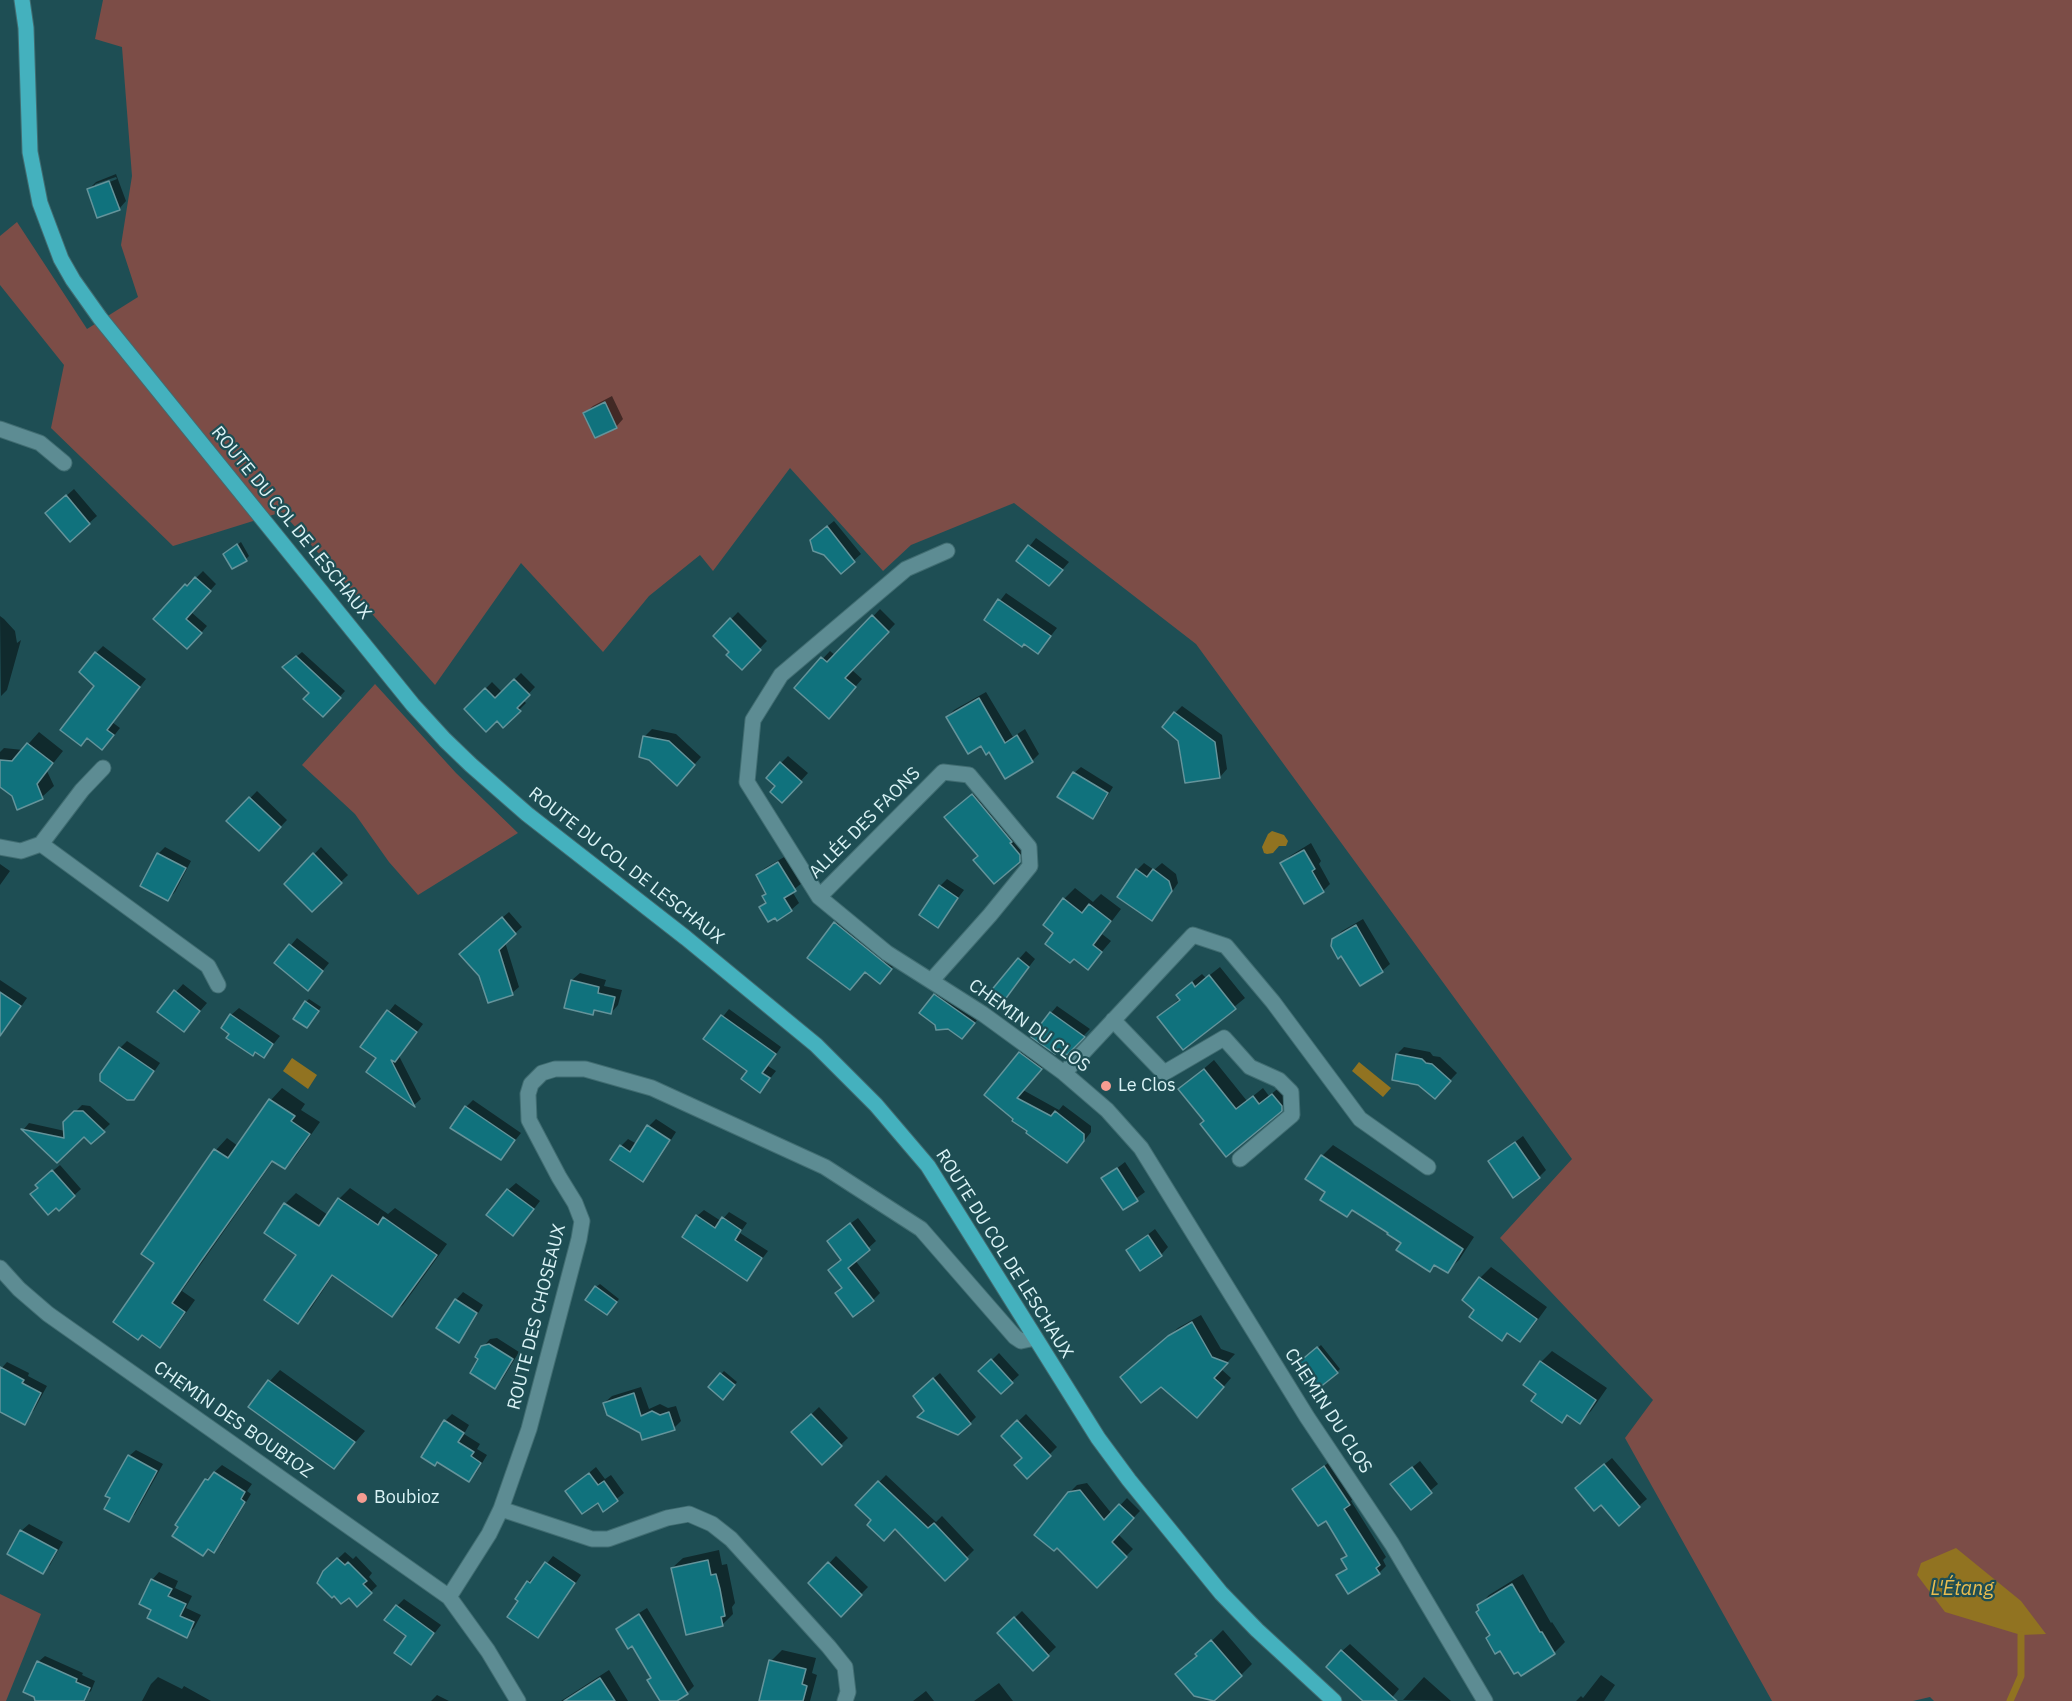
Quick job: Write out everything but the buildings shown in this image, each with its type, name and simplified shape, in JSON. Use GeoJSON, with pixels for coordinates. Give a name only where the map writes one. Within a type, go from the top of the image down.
{"type":"FeatureCollection","features":[{"type":"Feature","properties":{"kind":"main road","name":"ROUTE DU COL DE LESCHAUX"},"geometry":{"type":"LineString","coordinates":[[22,0],[26,28],[30,152],[40,203],[61,259],[100,318],[269,529],[350,624],[413,705],[445,740],[527,814],[686,938],[816,1045],[876,1105],[928,1166],[1098,1438],[1198,1566],[1257,1630],[1334,1701]]}},
{"type":"Feature","properties":{"kind":"street"},"geometry":{"type":"LineString","coordinates":[[0,429],[40,443],[64,463]]}},
{"type":"Feature","properties":{"kind":"street","name":"CHEMIN DU CLOS"},"geometry":{"type":"LineString","coordinates":[[947,551],[906,569],[781,675],[753,720],[747,782],[819,897],[886,953],[932,980],[1064,1073],[1107,1110],[1141,1148],[1307,1417],[1392,1544],[1485,1701]]}},
{"type":"Feature","properties":{"kind":"street"},"geometry":{"type":"LineString","coordinates":[[0,847],[21,851],[41,844],[82,790],[103,768]]}},
{"type":"Feature","properties":{"kind":"street","name":"ALLÉE DES FAONS"},"geometry":{"type":"LineString","coordinates":[[819,897],[943,772],[969,775],[1029,848],[1030,866],[932,980]]}},
{"type":"Feature","properties":{"kind":"street"},"geometry":{"type":"LineString","coordinates":[[41,844],[208,966],[218,985]]}},
{"type":"Feature","properties":{"kind":"street"},"geometry":{"type":"LineString","coordinates":[[1064,1073],[1193,935],[1226,946],[1273,1002],[1360,1119],[1428,1167]]}},
{"type":"Feature","properties":{"kind":"street"},"geometry":{"type":"LineString","coordinates":[[1113,1020],[1164,1073],[1224,1038],[1250,1067],[1279,1080],[1291,1092],[1292,1116],[1240,1159]]}},
{"type":"Feature","properties":{"kind":"street","name":"ROUTE DES CHOSEAUX"},"geometry":{"type":"LineString","coordinates":[[450,1597],[489,1534],[501,1509],[529,1428],[579,1239],[582,1221],[575,1203],[549,1160],[529,1120],[528,1094],[531,1084],[542,1073],[555,1069],[585,1069],[652,1088],[825,1167],[921,1229],[1014,1337],[1021,1341],[1035,1338]]}},
{"type":"Feature","properties":{"kind":"street","name":"CHEMIN DES BOUBIOZ"},"geometry":{"type":"LineString","coordinates":[[0,1268],[19,1289],[48,1314],[450,1597]]}},
{"type":"Feature","properties":{"kind":"street"},"geometry":{"type":"LineString","coordinates":[[501,1509],[592,1539],[608,1539],[668,1518],[689,1514],[712,1524],[731,1539],[845,1667],[848,1692],[845,1701]]}},
{"type":"Feature","properties":{"kind":"street"},"geometry":{"type":"LineString","coordinates":[[450,1597],[488,1651],[518,1701]]}},
{"type":"Feature","properties":{"kind":"shaded area"},"geometry":{"type":"Polygon","coordinates":[[[103,0],[2072,0],[2072,1701],[1934,1701],[1930,1697],[1913,1701],[1772,1701],[1625,1438],[1653,1400],[1500,1238],[1572,1159],[1196,644],[1014,503],[911,545],[883,571],[790,468],[713,571],[700,555],[649,596],[603,652],[521,563],[435,685],[282,512],[173,546],[51,428],[64,365],[0,285],[0,236],[17,222],[87,329],[138,297],[121,245],[132,176],[122,47],[95,39],[103,0]]]}},
{"type":"Feature","properties":{"kind":"shaded area"},"geometry":{"type":"Polygon","coordinates":[[[375,684],[456,773],[518,833],[418,895],[389,862],[355,814],[302,765],[375,684]]]}},
{"type":"Feature","properties":{"kind":"shaded area"},"geometry":{"type":"Polygon","coordinates":[[[0,1594],[41,1614],[6,1701],[0,1701],[0,1594]]]}},
{"type":"Feature","properties":{"kind":"water"},"geometry":{"type":"Polygon","coordinates":[[[1272,831],[1284,835],[1288,841],[1286,846],[1279,846],[1273,853],[1267,854],[1264,853],[1262,847],[1268,834],[1272,831]]]}},
{"type":"Feature","properties":{"kind":"water"},"geometry":{"type":"Polygon","coordinates":[[[292,1058],[317,1075],[308,1089],[283,1071],[292,1058]]]}},
{"type":"Feature","properties":{"kind":"water"},"geometry":{"type":"Polygon","coordinates":[[[1359,1062],[1391,1088],[1383,1097],[1352,1071],[1359,1062]]]}},
{"type":"Feature","properties":{"kind":"water","name":"L'Étang"},"geometry":{"type":"Polygon","coordinates":[[[1956,1548],[2021,1601],[2046,1634],[2021,1635],[1945,1612],[1917,1575],[1921,1563],[1956,1548]]]}},
{"type":"Feature","properties":{"kind":"waterway"},"geometry":{"type":"LineString","coordinates":[[2010,1701],[2021,1676],[2021,1635]]}},
{"type":"Feature","properties":{"kind":"place","name":"Le Clos"},"geometry":{"type":"Point","coordinates":[1106,1086]}},
{"type":"Feature","properties":{"kind":"place","name":"Boubioz"},"geometry":{"type":"Point","coordinates":[362,1498]}}]}
